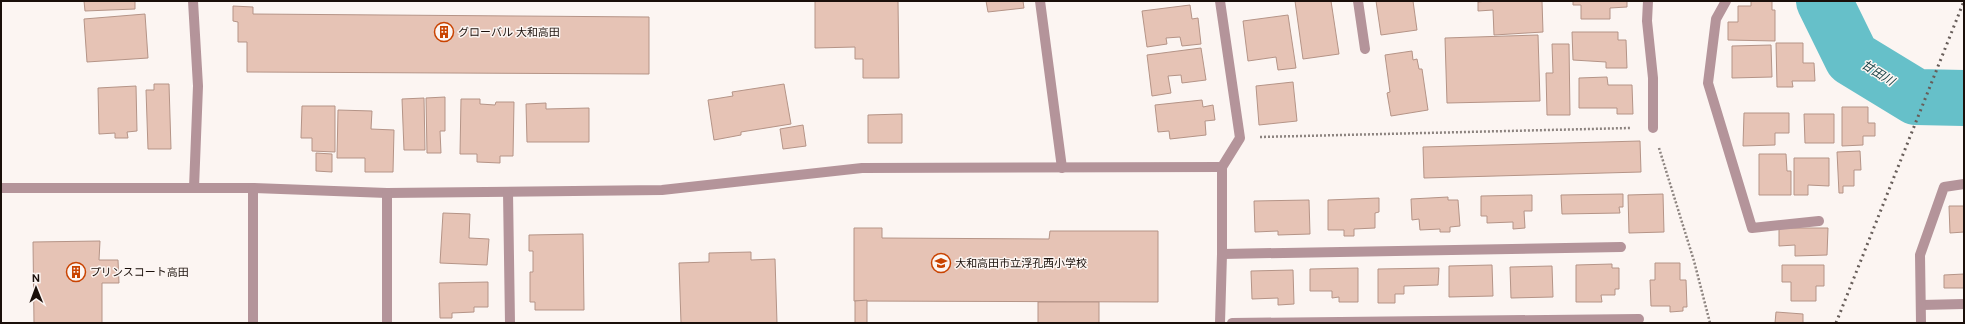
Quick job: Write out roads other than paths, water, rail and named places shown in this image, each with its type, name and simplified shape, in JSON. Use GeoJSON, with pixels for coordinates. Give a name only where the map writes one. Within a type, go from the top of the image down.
{"type":"FeatureCollection","features":[{"type":"Feature","properties":{"kind":"street"},"geometry":{"type":"LineString","coordinates":[[193,1],[198,86],[194,188]]}},
{"type":"Feature","properties":{"kind":"street"},"geometry":{"type":"LineString","coordinates":[[1040,1],[1062,168]]}},
{"type":"Feature","properties":{"kind":"street"},"geometry":{"type":"LineString","coordinates":[[1220,1],[1240,138],[1222,167],[1220,323]]}},
{"type":"Feature","properties":{"kind":"street"},"geometry":{"type":"LineString","coordinates":[[1358,1],[1365,49]]}},
{"type":"Feature","properties":{"kind":"street"},"geometry":{"type":"LineString","coordinates":[[1648,1],[1647,21],[1652,78],[1652,128]]}},
{"type":"Feature","properties":{"kind":"street"},"geometry":{"type":"LineString","coordinates":[[1726,1],[1716,19],[1708,84],[1752,228],[1819,221]]}},
{"type":"Feature","properties":{"kind":"street"},"geometry":{"type":"LineString","coordinates":[[1,188],[253,188],[387,193],[662,190],[862,168],[1222,167]]}},
{"type":"Feature","properties":{"kind":"street"},"geometry":{"type":"LineString","coordinates":[[1921,323],[1920,255],[1944,187],[1964,184]]}},
{"type":"Feature","properties":{"kind":"street"},"geometry":{"type":"LineString","coordinates":[[253,188],[254,323]]}},
{"type":"Feature","properties":{"kind":"street"},"geometry":{"type":"LineString","coordinates":[[508,192],[510,323]]}},
{"type":"Feature","properties":{"kind":"street"},"geometry":{"type":"LineString","coordinates":[[387,193],[387,323]]}},
{"type":"Feature","properties":{"kind":"street"},"geometry":{"type":"LineString","coordinates":[[1222,254],[1621,247]]}},
{"type":"Feature","properties":{"kind":"street"},"geometry":{"type":"LineString","coordinates":[[1920,305],[1964,304]]}},
{"type":"Feature","properties":{"kind":"street"},"geometry":{"type":"LineString","coordinates":[[1232,323],[1639,319]]}},
{"type":"Feature","properties":{"kind":"waterway","name":"甘田川"},"geometry":{"type":"LineString","coordinates":[[1824,1],[1852,58],[1916,97],[1964,98]]}},
{"type":"Feature","properties":{"kind":"railway"},"geometry":{"type":"LineString","coordinates":[[1836,323],[1964,1]]}},
{"type":"Feature","properties":{"kind":"place","name":"グローバル 大和高田"},"geometry":{"type":"Point","coordinates":[444,32]}},
{"type":"Feature","properties":{"kind":"place","name":"大和高田市立浮孔西小学校"},"geometry":{"type":"Point","coordinates":[941,263]}},
{"type":"Feature","properties":{"kind":"place","name":"プリンスコート高田"},"geometry":{"type":"Point","coordinates":[76,272]}}]}
